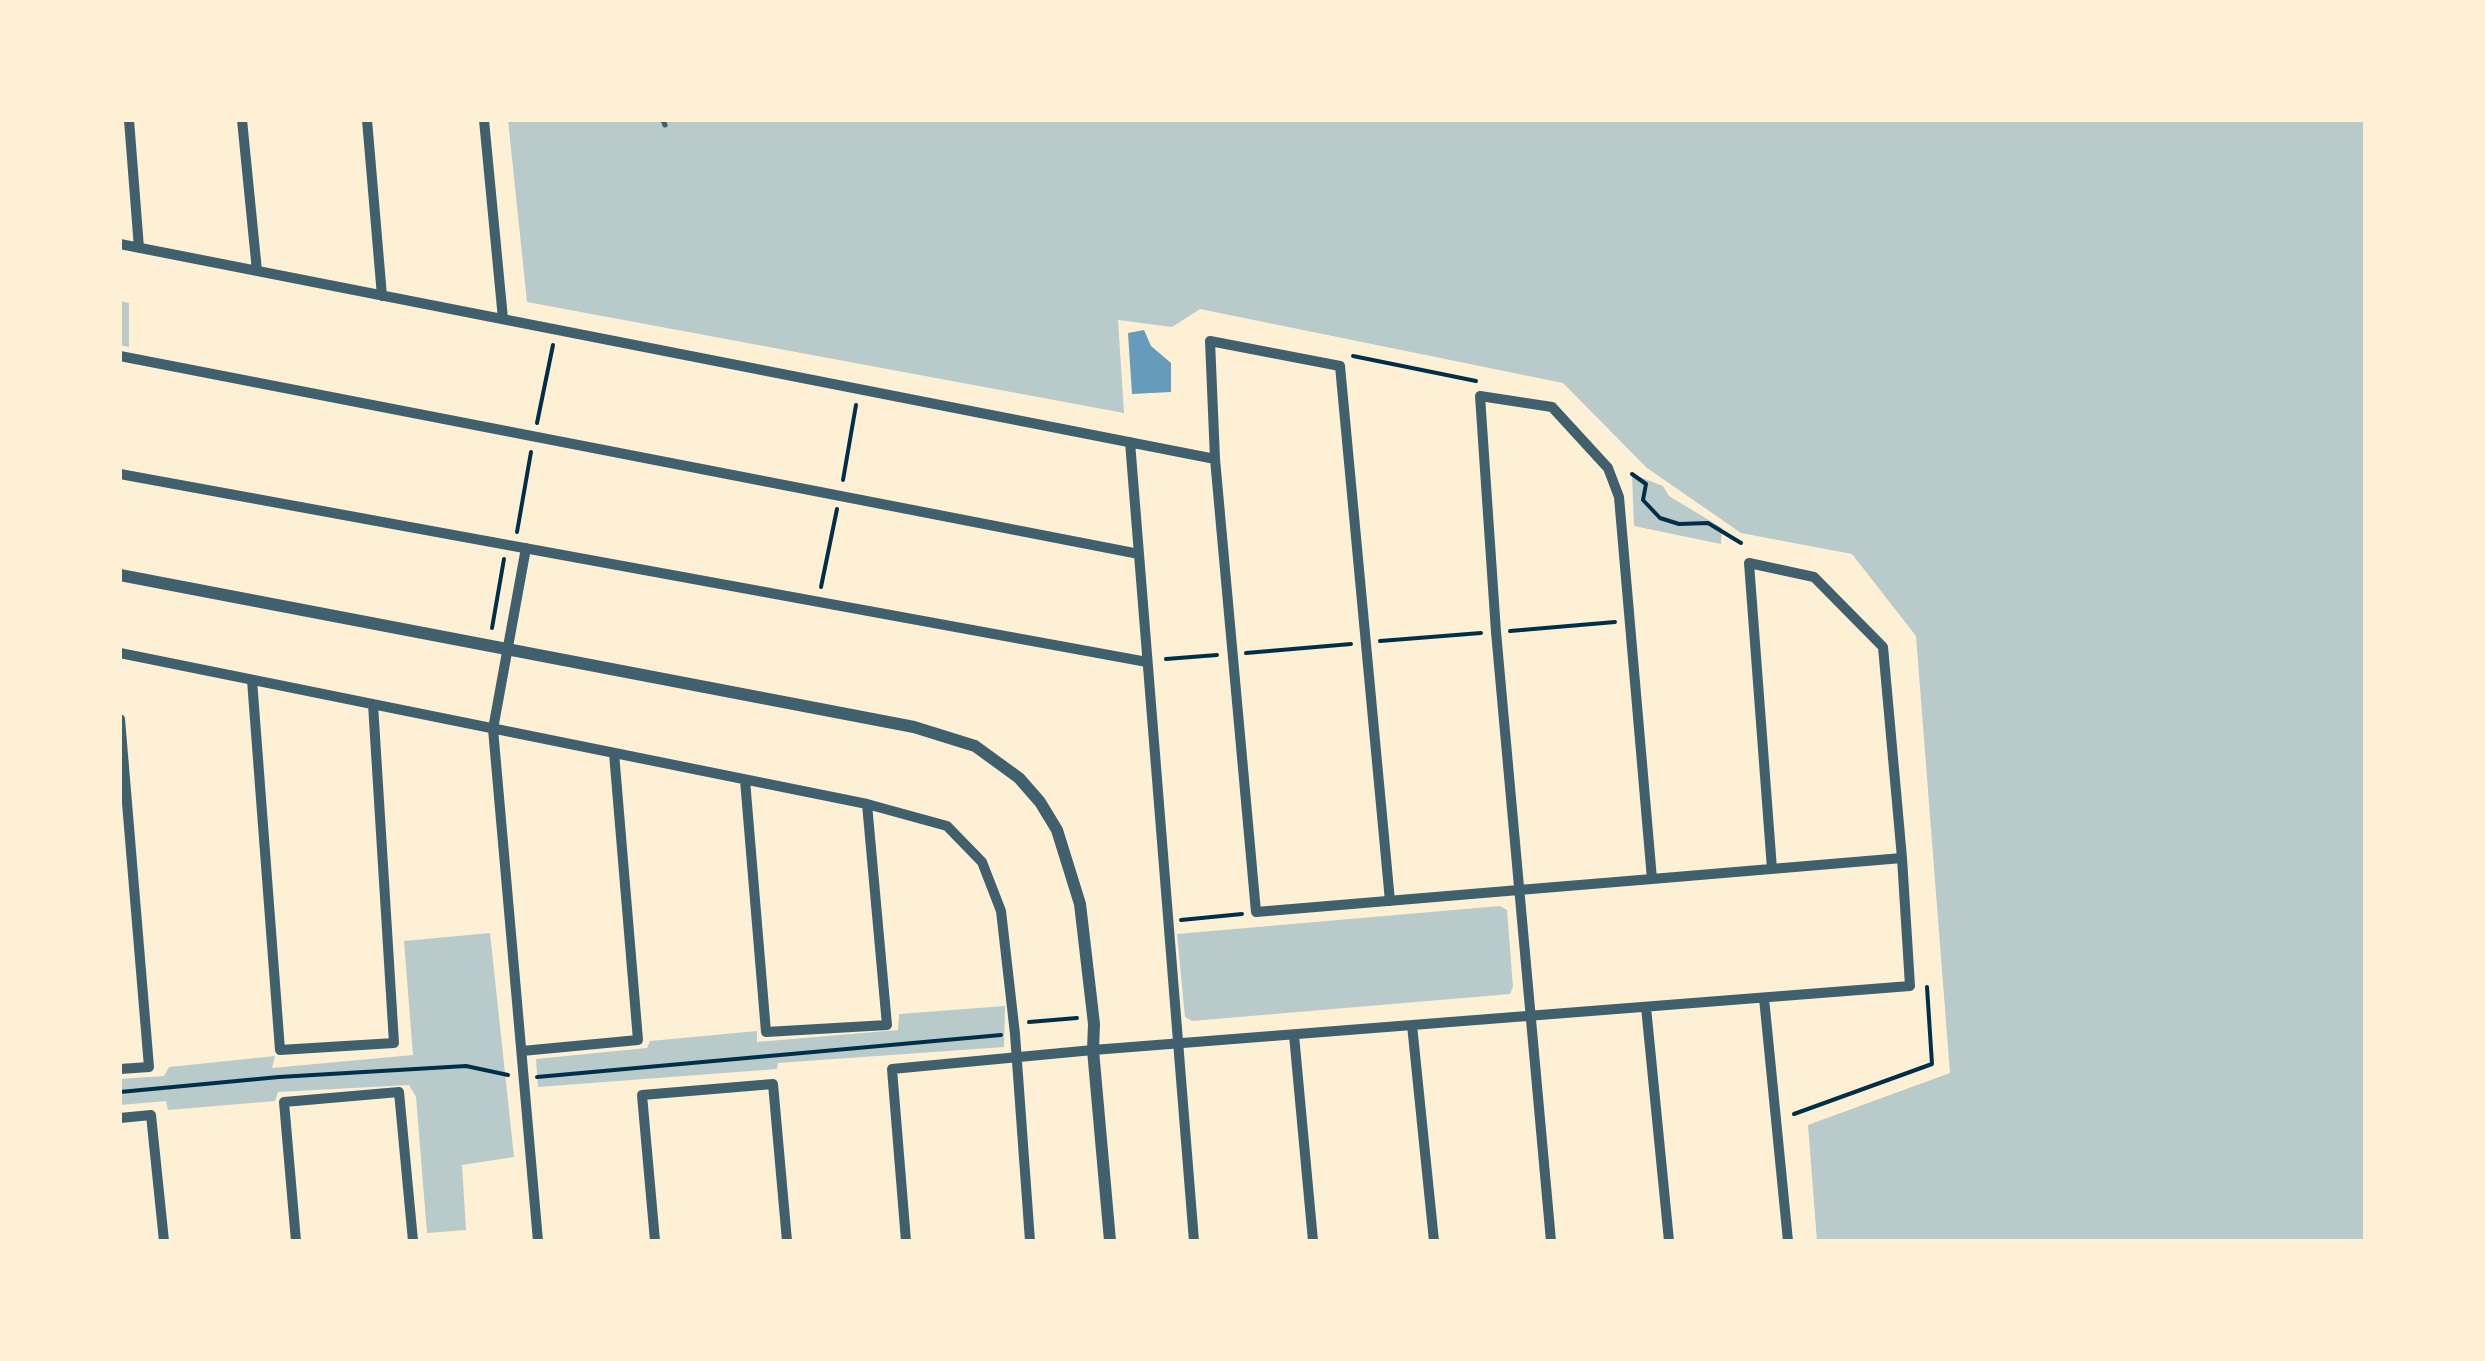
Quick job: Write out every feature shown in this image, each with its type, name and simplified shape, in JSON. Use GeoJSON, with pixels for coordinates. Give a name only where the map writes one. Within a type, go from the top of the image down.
{"type":"FeatureCollection","features":[{"type":"Feature","properties":{"kind":"street"},"geometry":{"type":"LineString","coordinates":[[129,120],[139,248]]}},
{"type":"Feature","properties":{"kind":"street"},"geometry":{"type":"LineString","coordinates":[[242,120],[257,271]]}},
{"type":"Feature","properties":{"kind":"street"},"geometry":{"type":"LineString","coordinates":[[367,120],[382,296]]}},
{"type":"Feature","properties":{"kind":"street"},"geometry":{"type":"LineString","coordinates":[[484,120],[503,319]]}},
{"type":"Feature","properties":{"kind":"street"},"geometry":{"type":"LineString","coordinates":[[120,244],[1216,458]]}},
{"type":"Feature","properties":{"kind":"street"},"geometry":{"type":"LineString","coordinates":[[1390,901],[1340,366],[1210,342],[1216,458],[1256,912],[1390,901],[1902,858]]}},
{"type":"Feature","properties":{"kind":"street"},"geometry":{"type":"LineString","coordinates":[[120,356],[1138,554]]}},
{"type":"Feature","properties":{"kind":"street"},"geometry":{"type":"LineString","coordinates":[[1551,1241],[1496,632],[1480,396],[1552,407],[1608,468],[1619,497],[1652,879]]}},
{"type":"Feature","properties":{"kind":"street"},"geometry":{"type":"LineString","coordinates":[[1130,442],[1194,1241]]}},
{"type":"Feature","properties":{"kind":"street"},"geometry":{"type":"LineString","coordinates":[[120,474],[1147,662]]}},
{"type":"Feature","properties":{"kind":"street"},"geometry":{"type":"LineString","coordinates":[[516,546],[507,649],[493,728],[538,1241]]}},
{"type":"Feature","properties":{"kind":"street"},"geometry":{"type":"LineString","coordinates":[[906,1241],[892,1070],[1094,1050],[1910,986],[1883,646],[1814,577],[1750,563],[1772,869]]}},
{"type":"Feature","properties":{"kind":"street"},"geometry":{"type":"LineString","coordinates":[[120,575],[914,727],[975,746],[1019,778],[1057,830],[1080,904],[1094,1024],[1110,1241]]}},
{"type":"Feature","properties":{"kind":"street"},"geometry":{"type":"LineString","coordinates":[[120,653],[867,804],[947,826],[982,862],[1001,911],[1030,1241]]}},
{"type":"Feature","properties":{"kind":"street"},"geometry":{"type":"LineString","coordinates":[[252,680],[280,1050],[394,1043],[373,704]]}},
{"type":"Feature","properties":{"kind":"street"},"geometry":{"type":"LineString","coordinates":[[120,719],[149,1067],[120,1070]]}},
{"type":"Feature","properties":{"kind":"street"},"geometry":{"type":"LineString","coordinates":[[522,1052],[638,1040],[614,753]]}},
{"type":"Feature","properties":{"kind":"street"},"geometry":{"type":"LineString","coordinates":[[745,780],[766,1032],[887,1025],[867,804]]}},
{"type":"Feature","properties":{"kind":"street"},"geometry":{"type":"LineString","coordinates":[[1764,998],[1788,1241]]}},
{"type":"Feature","properties":{"kind":"street"},"geometry":{"type":"LineString","coordinates":[[1646,1007],[1669,1241]]}},
{"type":"Feature","properties":{"kind":"street"},"geometry":{"type":"LineString","coordinates":[[1412,1026],[1434,1241]]}},
{"type":"Feature","properties":{"kind":"street"},"geometry":{"type":"LineString","coordinates":[[1294,1034],[1312,1241]]}},
{"type":"Feature","properties":{"kind":"street"},"geometry":{"type":"LineString","coordinates":[[655,1241],[642,1095],[773,1084],[787,1241]]}},
{"type":"Feature","properties":{"kind":"street"},"geometry":{"type":"LineString","coordinates":[[296,1241],[284,1102],[400,1092],[413,1241]]}},
{"type":"Feature","properties":{"kind":"street"},"geometry":{"type":"LineString","coordinates":[[120,1118],[151,1115],[164,1241]]}},
{"type":"Feature","properties":{"kind":"path"},"geometry":{"type":"LineString","coordinates":[[492,629],[516,546],[556,330]]}},
{"type":"Feature","properties":{"kind":"path"},"geometry":{"type":"LineString","coordinates":[[1346,355],[1476,380]]}},
{"type":"Feature","properties":{"kind":"path"},"geometry":{"type":"LineString","coordinates":[[818,602],[859,389]]}},
{"type":"Feature","properties":{"kind":"path"},"geometry":{"type":"LineString","coordinates":[[1632,474],[1646,484],[1643,500],[1660,518],[1679,524],[1708,523],[1741,543]]}},
{"type":"Feature","properties":{"kind":"path"},"geometry":{"type":"LineString","coordinates":[[1166,659],[1630,621]]}},
{"type":"Feature","properties":{"kind":"path"},"geometry":{"type":"LineString","coordinates":[[1166,921],[1256,912]]}},
{"type":"Feature","properties":{"kind":"path"},"geometry":{"type":"LineString","coordinates":[[1794,1114],[1932,1064],[1927,974]]}},
{"type":"Feature","properties":{"kind":"path"},"geometry":{"type":"LineString","coordinates":[[120,1092],[466,1066],[524,1078],[889,1046],[1077,1018]]}},
{"type":"Feature","properties":{"kind":"path"},"geometry":{"type":"LineString","coordinates":[[887,1025],[892,1070]]}},
{"type":"Feature","properties":{"kind":"path"},"geometry":{"type":"LineString","coordinates":[[766,1032],[773,1084]]}},
{"type":"Feature","properties":{"kind":"path"},"geometry":{"type":"LineString","coordinates":[[638,1040],[642,1095]]}},
{"type":"Feature","properties":{"kind":"path"},"geometry":{"type":"LineString","coordinates":[[280,1050],[284,1102]]}},
{"type":"Feature","properties":{"kind":"path"},"geometry":{"type":"LineString","coordinates":[[149,1067],[151,1115]]}},
{"type":"Feature","properties":{"kind":"shaded area"},"geometry":{"type":"Polygon","coordinates":[[[508,120],[2365,120],[2365,1241],[1817,1241],[1808,1125],[1950,1073],[1916,636],[1852,554],[1741,533],[1647,468],[1563,383],[1200,309],[1172,327],[1118,320],[1124,413],[527,302],[508,120]]]}},
{"type":"Feature","properties":{"kind":"shaded area"},"geometry":{"type":"Polygon","coordinates":[[[120,301],[129,303],[129,347],[120,345],[120,301]]]}},
{"type":"Feature","properties":{"kind":"shaded area"},"geometry":{"type":"Polygon","coordinates":[[[1632,474],[1663,486],[1669,496],[1722,528],[1721,544],[1634,526],[1632,474]]]}},
{"type":"Feature","properties":{"kind":"shaded area"},"geometry":{"type":"Polygon","coordinates":[[[1500,906],[1507,910],[1513,987],[1510,994],[1192,1021],[1185,1017],[1177,934],[1500,906]]]}},
{"type":"Feature","properties":{"kind":"shaded area"},"geometry":{"type":"Polygon","coordinates":[[[490,933],[514,1157],[462,1165],[466,1230],[427,1233],[416,1097],[409,1085],[278,1092],[275,1101],[168,1110],[166,1101],[120,1105],[120,1079],[164,1076],[169,1067],[275,1056],[272,1068],[413,1055],[404,941],[490,933]]]}},
{"type":"Feature","properties":{"kind":"shaded area"},"geometry":{"type":"Polygon","coordinates":[[[1005,1006],[1004,1047],[778,1063],[777,1069],[538,1087],[536,1059],[647,1048],[650,1041],[757,1031],[757,1042],[898,1030],[899,1014],[1005,1006]]]}},
{"type":"Feature","properties":{"kind":"water"},"geometry":{"type":"Polygon","coordinates":[[[1144,330],[1151,346],[1171,363],[1171,392],[1132,394],[1128,333],[1144,330]]]}}]}
